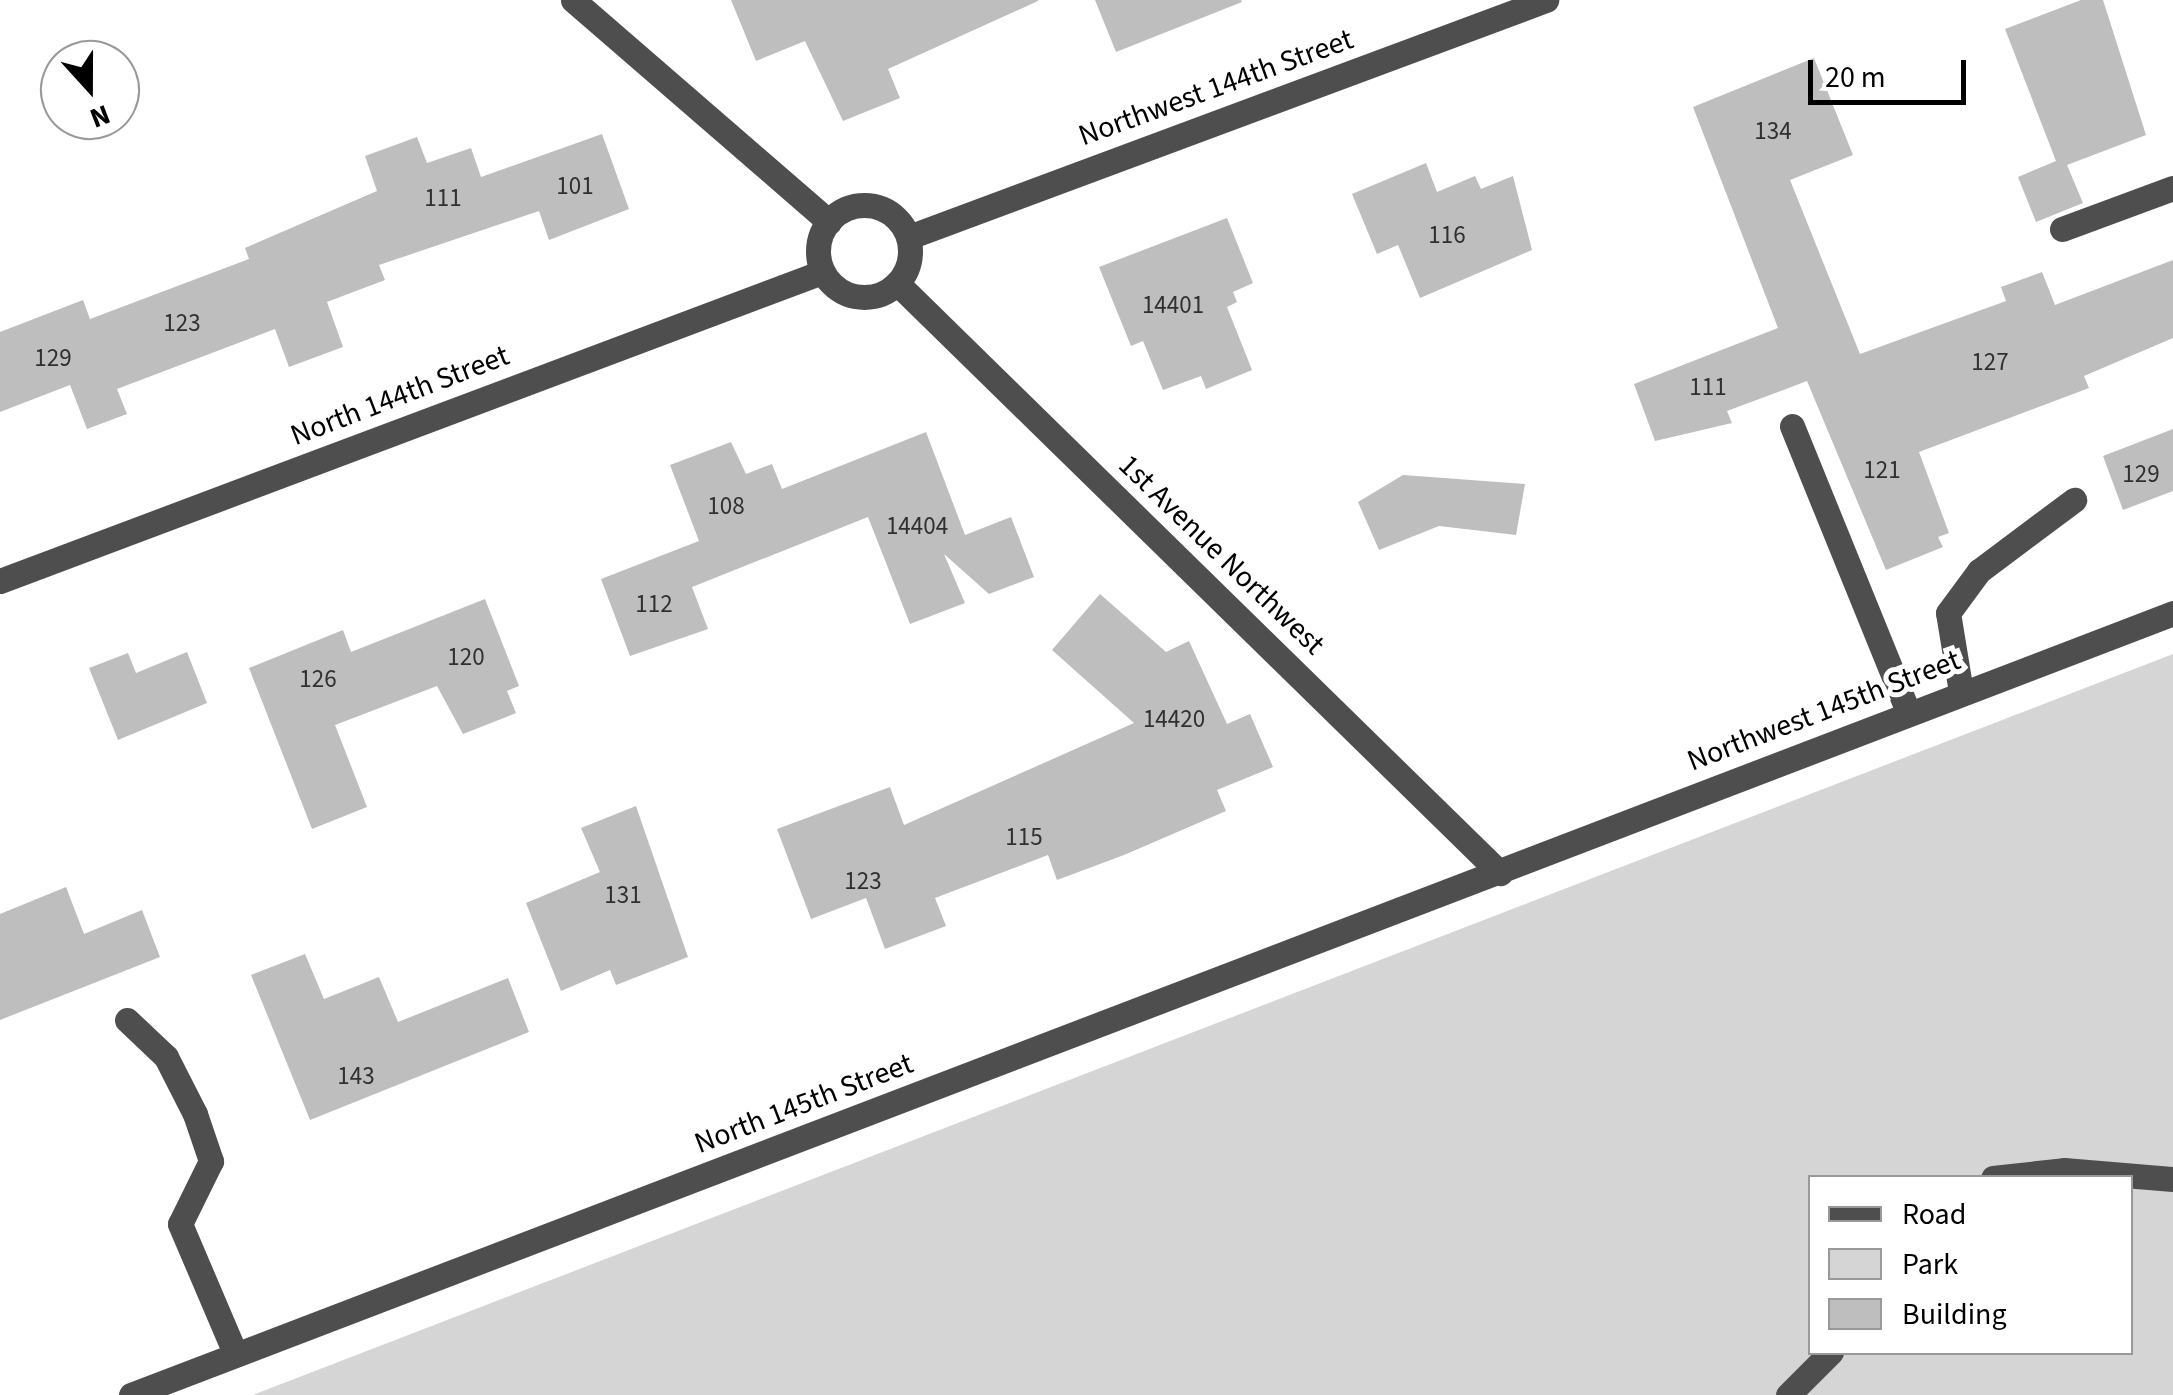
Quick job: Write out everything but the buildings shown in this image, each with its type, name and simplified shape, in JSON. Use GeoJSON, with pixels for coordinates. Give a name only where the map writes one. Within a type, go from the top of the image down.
{"type":"FeatureCollection","features":[{"type":"Feature","properties":{"kind":"street"},"geometry":{"type":"LineString","coordinates":[[573,0],[829,222]]}},
{"type":"Feature","properties":{"kind":"street","name":"Northwest 144th Street"},"geometry":{"type":"LineString","coordinates":[[909,237],[1546,0]]}},
{"type":"Feature","properties":{"kind":"street"},"geometry":{"type":"LineString","coordinates":[[2062,230],[2173,188]]}},
{"type":"Feature","properties":{"kind":"street"},"geometry":{"type":"LineString","coordinates":[[877,206],[909,237],[897,283],[854,296],[822,272],[818,242],[829,222],[847,207],[877,206]]}},
{"type":"Feature","properties":{"kind":"street","name":"North 144th Street"},"geometry":{"type":"LineString","coordinates":[[0,581],[822,272]]}},
{"type":"Feature","properties":{"kind":"street","name":"1st Avenue Northwest"},"geometry":{"type":"LineString","coordinates":[[897,283],[1500,873]]}},
{"type":"Feature","properties":{"kind":"street"},"geometry":{"type":"LineString","coordinates":[[1792,426],[1908,712]]}},
{"type":"Feature","properties":{"kind":"street"},"geometry":{"type":"LineString","coordinates":[[1961,692],[1948,613],[1979,571],[2074,500]]}},
{"type":"Feature","properties":{"kind":"street","name":"Northwest 145th Street"},"geometry":{"type":"LineString","coordinates":[[1500,873],[1908,712],[2173,613]]}},
{"type":"Feature","properties":{"kind":"street","name":"North 145th Street"},"geometry":{"type":"LineString","coordinates":[[131,1395],[1500,873]]}},
{"type":"Feature","properties":{"kind":"street"},"geometry":{"type":"LineString","coordinates":[[127,1020],[166,1057],[196,1114],[210,1161],[180,1224],[236,1355]]}},
{"type":"Feature","properties":{"kind":"street"},"geometry":{"type":"LineString","coordinates":[[2020,1175],[2064,1170],[2125,1175]]}},
{"type":"Feature","properties":{"kind":"street"},"geometry":{"type":"LineString","coordinates":[[2133,1176],[2173,1179]]}},
{"type":"Feature","properties":{"kind":"street"},"geometry":{"type":"LineString","coordinates":[[1788,1395],[1829,1355]]}},
{"type":"Feature","properties":{"kind":"green space"},"geometry":{"type":"Polygon","coordinates":[[[2173,654],[2173,1395],[253,1395],[2173,654]]]}}]}
